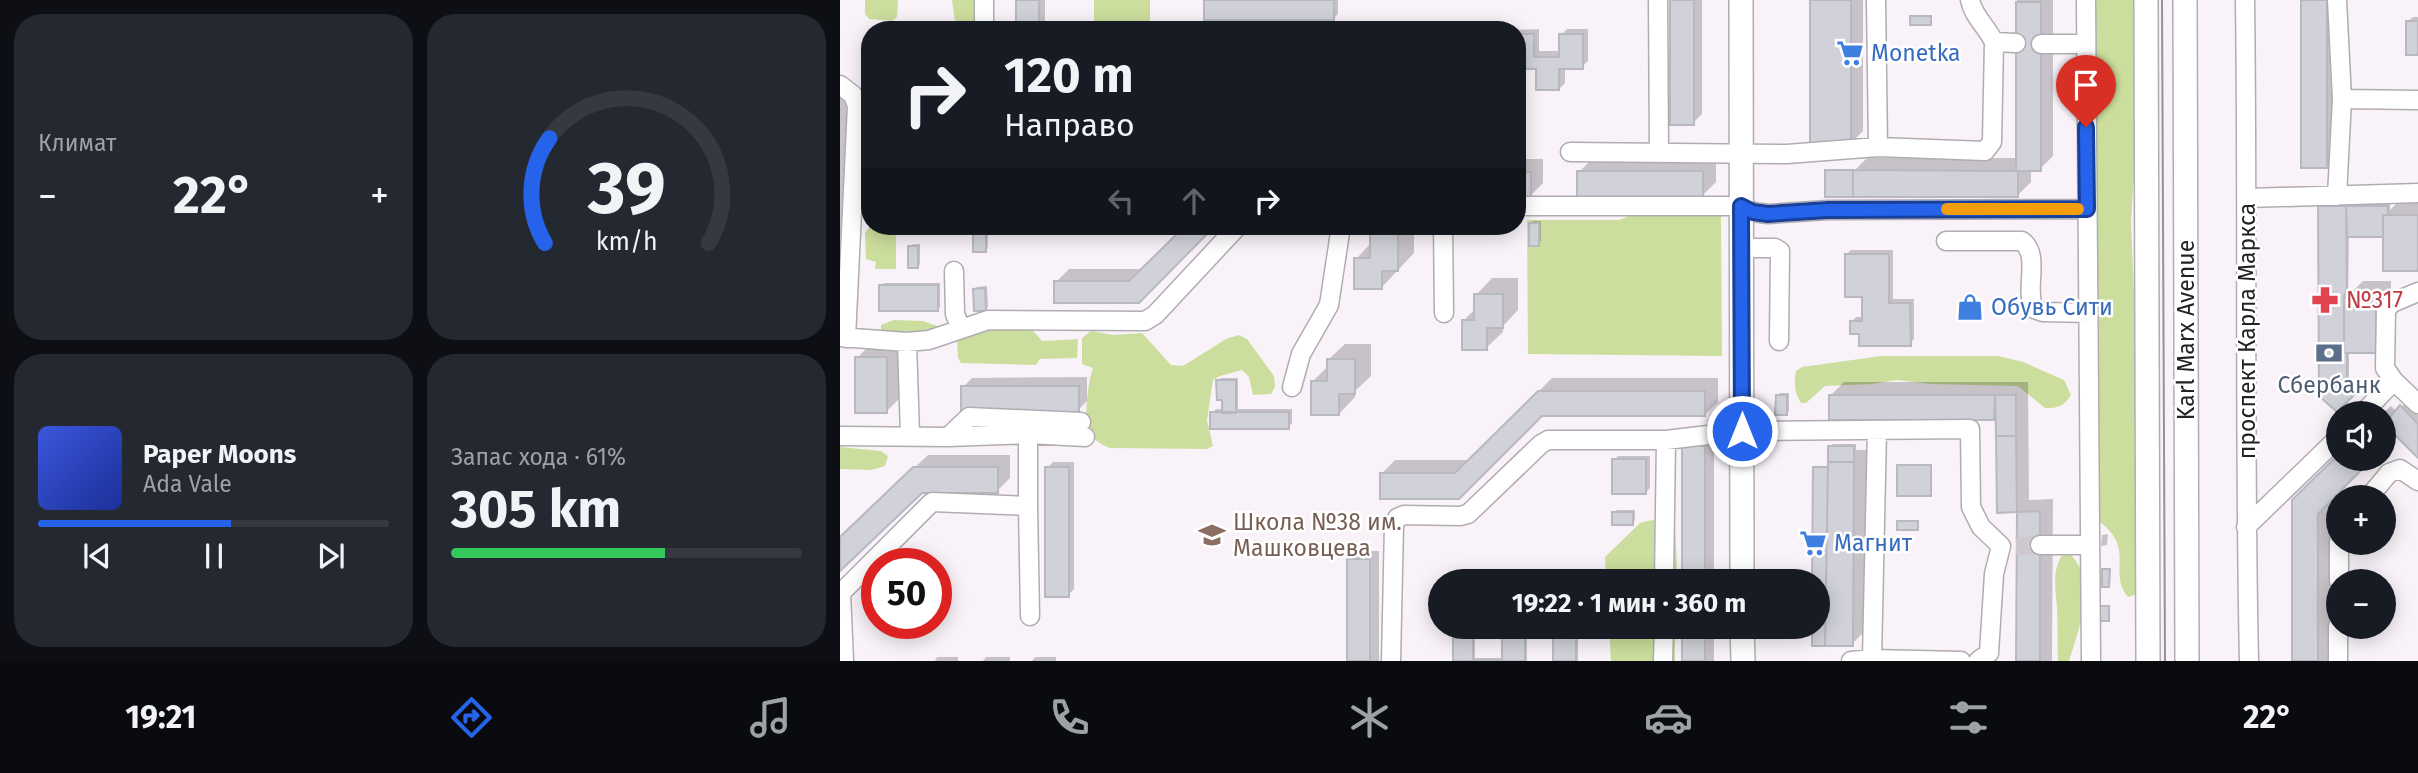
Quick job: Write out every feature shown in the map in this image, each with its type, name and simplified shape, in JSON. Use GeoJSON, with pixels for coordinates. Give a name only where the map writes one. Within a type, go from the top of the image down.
{"type":"FeatureCollection","features":[{"type":"Feature","properties":{"kind":"main road"},"geometry":{"type":"LineString","coordinates":[[1741,0],[1742,569]]}},
{"type":"Feature","properties":{"kind":"main road","name":"Karl Marx Avenue"},"geometry":{"type":"LineString","coordinates":[[2146,0],[2148,661]]}},
{"type":"Feature","properties":{"kind":"main road","name":"Karl Marx Avenue"},"geometry":{"type":"LineString","coordinates":[[2185,0],[2187,661]]}},
{"type":"Feature","properties":{"kind":"main road"},"geometry":{"type":"LineString","coordinates":[[1742,639],[1743,661]]}},
{"type":"Feature","properties":{"kind":"street"},"geometry":{"type":"LineString","coordinates":[[984,0],[984,21]]}},
{"type":"Feature","properties":{"kind":"street"},"geometry":{"type":"LineString","coordinates":[[1658,0],[1659,152]]}},
{"type":"Feature","properties":{"kind":"street"},"geometry":{"type":"LineString","coordinates":[[1876,0],[1878,148]]}},
{"type":"Feature","properties":{"kind":"street"},"geometry":{"type":"LineString","coordinates":[[1570,152],[1787,154],[1878,148],[1989,149],[1992,142],[1994,42],[1989,29],[1972,8],[1970,0]]}},
{"type":"Feature","properties":{"kind":"street"},"geometry":{"type":"LineString","coordinates":[[2086,0],[2091,661]]}},
{"type":"Feature","properties":{"kind":"street","name":"проспект Карла Маркса"},"geometry":{"type":"LineString","coordinates":[[2245,0],[2248,198],[2246,527],[2249,661]]}},
{"type":"Feature","properties":{"kind":"street"},"geometry":{"type":"LineString","coordinates":[[2337,0],[2342,99],[2337,197]]}},
{"type":"Feature","properties":{"kind":"street"},"geometry":{"type":"LineString","coordinates":[[1994,42],[2016,43]]}},
{"type":"Feature","properties":{"kind":"street"},"geometry":{"type":"LineString","coordinates":[[2041,44],[2085,44]]}},
{"type":"Feature","properties":{"kind":"street"},"geometry":{"type":"LineString","coordinates":[[840,85],[853,95],[857,106],[843,337],[907,342],[929,340],[988,320],[1145,321],[1155,315],[1230,235]]}},
{"type":"Feature","properties":{"kind":"street"},"geometry":{"type":"LineString","coordinates":[[2342,99],[2418,100]]}},
{"type":"Feature","properties":{"kind":"street"},"geometry":{"type":"LineString","coordinates":[[2248,198],[2418,193]]}},
{"type":"Feature","properties":{"kind":"street"},"geometry":{"type":"LineString","coordinates":[[1526,206],[1741,206],[1753,212],[1768,214],[1828,210],[2087,209]]}},
{"type":"Feature","properties":{"kind":"street"},"geometry":{"type":"LineString","coordinates":[[1292,387],[1301,354],[1329,305],[1340,235]]}},
{"type":"Feature","properties":{"kind":"street"},"geometry":{"type":"LineString","coordinates":[[1443,235],[1444,313]]}},
{"type":"Feature","properties":{"kind":"street"},"geometry":{"type":"LineString","coordinates":[[1946,241],[2022,241],[2029,248],[2031,300],[2034,309],[2043,312],[2088,313]]}},
{"type":"Feature","properties":{"kind":"street"},"geometry":{"type":"LineString","coordinates":[[1741,247],[1775,248],[1780,251],[1779,341]]}},
{"type":"Feature","properties":{"kind":"street"},"geometry":{"type":"LineString","coordinates":[[954,271],[955,314],[961,329]]}},
{"type":"Feature","properties":{"kind":"street"},"geometry":{"type":"LineString","coordinates":[[2418,292],[2392,303],[2386,310],[2384,365],[2394,381],[2418,404]]}},
{"type":"Feature","properties":{"kind":"street"},"geometry":{"type":"LineString","coordinates":[[907,342],[910,435]]}},
{"type":"Feature","properties":{"kind":"street"},"geometry":{"type":"LineString","coordinates":[[2375,401],[2394,381]]}},
{"type":"Feature","properties":{"kind":"street"},"geometry":{"type":"LineString","coordinates":[[840,436],[948,437],[1083,430],[969,418],[948,437]]}},
{"type":"Feature","properties":{"kind":"street"},"geometry":{"type":"LineString","coordinates":[[1872,659],[1877,429]]}},
{"type":"Feature","properties":{"kind":"street"},"geometry":{"type":"LineString","coordinates":[[1391,661],[1396,517],[1468,514],[1548,440],[1665,440],[1742,431],[1970,429],[1971,507],[1980,527],[2009,546],[1994,574],[1989,653],[1978,661]]}},
{"type":"Feature","properties":{"kind":"street"},"geometry":{"type":"LineString","coordinates":[[1028,433],[1030,616]]}},
{"type":"Feature","properties":{"kind":"street"},"geometry":{"type":"LineString","coordinates":[[1664,569],[1665,440]]}},
{"type":"Feature","properties":{"kind":"street"},"geometry":{"type":"LineString","coordinates":[[2246,527],[2326,450]]}},
{"type":"Feature","properties":{"kind":"street"},"geometry":{"type":"LineString","coordinates":[[2380,485],[2392,471],[2400,469],[2418,481]]}},
{"type":"Feature","properties":{"kind":"street"},"geometry":{"type":"LineString","coordinates":[[2247,479],[2257,495],[2263,498],[2279,497]]}},
{"type":"Feature","properties":{"kind":"street"},"geometry":{"type":"LineString","coordinates":[[844,661],[841,593],[931,503],[1028,506]]}},
{"type":"Feature","properties":{"kind":"street"},"geometry":{"type":"LineString","coordinates":[[2040,545],[2090,545]]}},
{"type":"Feature","properties":{"kind":"street"},"geometry":{"type":"LineString","coordinates":[[1663,661],[1664,639]]}},
{"type":"Feature","properties":{"kind":"street"},"geometry":{"type":"LineString","coordinates":[[2338,639],[2338,661]]}},
{"type":"Feature","properties":{"kind":"street"},"geometry":{"type":"LineString","coordinates":[[1851,661],[1961,661]]}},
{"type":"Feature","properties":{"kind":"green space"},"geometry":{"type":"Polygon","coordinates":[[[865,0],[898,0],[897,17],[892,21],[869,19],[865,14],[865,0]]]}},
{"type":"Feature","properties":{"kind":"green space"},"geometry":{"type":"Polygon","coordinates":[[[952,0],[993,0],[993,21],[955,21],[952,0]]]}},
{"type":"Feature","properties":{"kind":"green space"},"geometry":{"type":"Polygon","coordinates":[[[1094,0],[1150,0],[1150,21],[1094,21],[1094,0]]]}},
{"type":"Feature","properties":{"kind":"green space"},"geometry":{"type":"Polygon","coordinates":[[[2090,0],[2136,0],[2131,222],[2136,340],[2137,594],[2128,597],[2120,578],[2117,542],[2100,522],[2093,322],[2090,0]]]}},
{"type":"Feature","properties":{"kind":"green space"},"geometry":{"type":"Polygon","coordinates":[[[1642,211],[1721,211],[1722,356],[1528,354],[1527,220],[1619,220],[1642,211]]]}},
{"type":"Feature","properties":{"kind":"green space"},"geometry":{"type":"Polygon","coordinates":[[[865,235],[896,235],[896,269],[875,269],[876,262],[866,259],[865,235]]]}},
{"type":"Feature","properties":{"kind":"green space"},"geometry":{"type":"Polygon","coordinates":[[[894,320],[923,321],[940,327],[942,331],[940,334],[881,334],[881,325],[894,320]]]}},
{"type":"Feature","properties":{"kind":"green space"},"geometry":{"type":"Polygon","coordinates":[[[976,327],[1030,327],[1042,341],[1078,339],[1077,358],[1040,359],[1036,365],[961,363],[957,339],[976,327]]]}},
{"type":"Feature","properties":{"kind":"green space"},"geometry":{"type":"Polygon","coordinates":[[[1091,331],[1113,335],[1142,333],[1171,365],[1183,366],[1226,339],[1239,335],[1247,339],[1274,376],[1275,387],[1271,394],[1253,395],[1249,377],[1242,370],[1213,380],[1207,420],[1213,446],[1207,449],[1110,448],[1094,439],[1087,425],[1087,399],[1093,368],[1082,364],[1082,338],[1091,331]]]}},
{"type":"Feature","properties":{"kind":"green space"},"geometry":{"type":"Polygon","coordinates":[[[1881,356],[1998,356],[2023,362],[2064,380],[2071,395],[2060,406],[2045,408],[2018,386],[1930,384],[1897,380],[1825,386],[1806,403],[1801,403],[1795,388],[1795,376],[1796,371],[1802,367],[1881,356]]]}},
{"type":"Feature","properties":{"kind":"green space"},"geometry":{"type":"Polygon","coordinates":[[[840,447],[881,451],[888,456],[885,466],[871,470],[840,469],[840,447]]]}},
{"type":"Feature","properties":{"kind":"green space"},"geometry":{"type":"Polygon","coordinates":[[[1652,520],[1675,527],[1677,569],[1606,569],[1605,557],[1640,523],[1652,520]]]}},
{"type":"Feature","properties":{"kind":"green space"},"geometry":{"type":"Polygon","coordinates":[[[2063,554],[2070,554],[2078,565],[2085,591],[2081,620],[2069,661],[2058,661],[2055,581],[2059,560],[2063,554]]]}},
{"type":"Feature","properties":{"kind":"green space"},"geometry":{"type":"Polygon","coordinates":[[[1610,639],[1675,639],[1675,661],[1611,661],[1610,639]]]}},
{"type":"Feature","properties":{"kind":"building"},"geometry":{"type":"Polygon","coordinates":[[[1016,0],[1039,0],[1039,21],[1016,21],[1016,0]]]}},
{"type":"Feature","properties":{"kind":"building"},"geometry":{"type":"Polygon","coordinates":[[[1204,0],[1334,0],[1334,20],[1204,20],[1204,0]]]}},
{"type":"Feature","properties":{"kind":"building"},"geometry":{"type":"Polygon","coordinates":[[[1670,0],[1694,0],[1694,125],[1670,125],[1670,0]]]}},
{"type":"Feature","properties":{"kind":"building"},"geometry":{"type":"Polygon","coordinates":[[[1810,0],[1851,0],[1851,146],[1810,146],[1810,0]]]}},
{"type":"Feature","properties":{"kind":"building"},"geometry":{"type":"Polygon","coordinates":[[[2301,0],[2327,0],[2327,168],[2301,168],[2301,0]]]}},
{"type":"Feature","properties":{"kind":"building"},"geometry":{"type":"Polygon","coordinates":[[[2016,2],[2041,2],[2041,171],[2016,171],[2016,2]]]}},
{"type":"Feature","properties":{"kind":"building"},"geometry":{"type":"Polygon","coordinates":[[[1910,16],[1931,16],[1931,25],[1910,25],[1910,16]]]}},
{"type":"Feature","properties":{"kind":"building"},"geometry":{"type":"Polygon","coordinates":[[[2406,21],[2418,21],[2418,55],[2406,55],[2406,21]]]}},
{"type":"Feature","properties":{"kind":"building"},"geometry":{"type":"Polygon","coordinates":[[[1526,34],[1534,34],[1534,57],[1559,57],[1559,34],[1583,34],[1583,69],[1559,69],[1559,90],[1536,90],[1536,69],[1526,69],[1526,34]]]}},
{"type":"Feature","properties":{"kind":"building"},"geometry":{"type":"Polygon","coordinates":[[[1825,170],[1853,170],[1853,197],[1825,197],[1825,170]]]}},
{"type":"Feature","properties":{"kind":"building"},"geometry":{"type":"Polygon","coordinates":[[[1853,170],[2018,171],[2018,197],[1853,197],[1853,170]]]}},
{"type":"Feature","properties":{"kind":"building"},"geometry":{"type":"Polygon","coordinates":[[[1577,171],[1703,171],[1703,197],[1577,197],[1577,171]]]}},
{"type":"Feature","properties":{"kind":"building"},"geometry":{"type":"Polygon","coordinates":[[[1526,172],[1531,172],[1531,198],[1526,198],[1526,172]]]}},
{"type":"Feature","properties":{"kind":"building"},"geometry":{"type":"Polygon","coordinates":[[[2318,206],[2346,206],[2347,288],[2344,297],[2344,353],[2347,353],[2347,383],[2357,392],[2348,401],[2326,402],[2319,396],[2318,206]]]}},
{"type":"Feature","properties":{"kind":"building"},"geometry":{"type":"Polygon","coordinates":[[[2346,206],[2388,206],[2388,215],[2383,215],[2383,237],[2347,237],[2346,206]]]}},
{"type":"Feature","properties":{"kind":"building"},"geometry":{"type":"Polygon","coordinates":[[[2383,215],[2418,215],[2418,271],[2383,271],[2383,215]]]}},
{"type":"Feature","properties":{"kind":"building"},"geometry":{"type":"Polygon","coordinates":[[[1529,223],[1539,223],[1539,246],[1529,246],[1529,223]]]}},
{"type":"Feature","properties":{"kind":"building"},"geometry":{"type":"Polygon","coordinates":[[[973,235],[986,235],[986,252],[973,252],[973,235]]]}},
{"type":"Feature","properties":{"kind":"building"},"geometry":{"type":"Polygon","coordinates":[[[1176,235],[1206,235],[1139,303],[1054,303],[1054,281],[1129,281],[1176,235]]]}},
{"type":"Feature","properties":{"kind":"building"},"geometry":{"type":"Polygon","coordinates":[[[1370,235],[1398,235],[1398,271],[1382,271],[1382,289],[1354,289],[1354,258],[1370,258],[1370,235]]]}},
{"type":"Feature","properties":{"kind":"building"},"geometry":{"type":"Polygon","coordinates":[[[908,246],[918,246],[918,268],[908,268],[908,246]]]}},
{"type":"Feature","properties":{"kind":"building"},"geometry":{"type":"Polygon","coordinates":[[[1845,254],[1889,254],[1889,303],[1910,303],[1911,346],[1859,346],[1859,334],[1850,334],[1850,321],[1862,321],[1862,297],[1845,297],[1845,254]]]}},
{"type":"Feature","properties":{"kind":"building"},"geometry":{"type":"Polygon","coordinates":[[[879,285],[938,285],[938,311],[879,311],[879,285]]]}},
{"type":"Feature","properties":{"kind":"building"},"geometry":{"type":"Polygon","coordinates":[[[985,288],[986,311],[974,311],[973,289],[985,288]]]}},
{"type":"Feature","properties":{"kind":"building"},"geometry":{"type":"Polygon","coordinates":[[[1474,294],[1503,294],[1503,328],[1487,328],[1487,350],[1462,350],[1462,320],[1474,320],[1474,294]]]}},
{"type":"Feature","properties":{"kind":"building"},"geometry":{"type":"Polygon","coordinates":[[[2344,297],[2376,297],[2376,353],[2344,353],[2344,297]]]}},
{"type":"Feature","properties":{"kind":"building"},"geometry":{"type":"Polygon","coordinates":[[[855,357],[887,357],[887,413],[855,413],[855,357]]]}},
{"type":"Feature","properties":{"kind":"building"},"geometry":{"type":"Polygon","coordinates":[[[1327,359],[1355,359],[1355,394],[1339,394],[1339,415],[1311,415],[1311,381],[1327,381],[1327,359]]]}},
{"type":"Feature","properties":{"kind":"building"},"geometry":{"type":"Polygon","coordinates":[[[1216,380],[1236,380],[1236,413],[1222,413],[1222,400],[1217,400],[1216,380]]]}},
{"type":"Feature","properties":{"kind":"building"},"geometry":{"type":"Polygon","coordinates":[[[961,386],[1079,386],[1079,412],[961,412],[961,386]]]}},
{"type":"Feature","properties":{"kind":"building"},"geometry":{"type":"Polygon","coordinates":[[[1538,391],[1705,391],[1705,416],[1542,416],[1459,499],[1380,499],[1380,473],[1455,473],[1538,391]]]}},
{"type":"Feature","properties":{"kind":"building"},"geometry":{"type":"Polygon","coordinates":[[[1776,395],[1787,395],[1787,415],[1775,415],[1776,395]]]}},
{"type":"Feature","properties":{"kind":"building"},"geometry":{"type":"Polygon","coordinates":[[[1829,395],[1995,395],[1994,420],[1829,420],[1829,395]]]}},
{"type":"Feature","properties":{"kind":"building"},"geometry":{"type":"Polygon","coordinates":[[[1995,395],[2016,395],[2016,436],[1996,436],[1995,395]]]}},
{"type":"Feature","properties":{"kind":"building"},"geometry":{"type":"Polygon","coordinates":[[[2400,405],[2418,424],[2418,458],[2396,436],[2396,410],[2400,405]]]}},
{"type":"Feature","properties":{"kind":"building"},"geometry":{"type":"Polygon","coordinates":[[[1210,412],[1289,412],[1289,429],[1210,429],[1210,412]]]}},
{"type":"Feature","properties":{"kind":"building"},"geometry":{"type":"Polygon","coordinates":[[[1996,436],[2016,436],[2017,512],[1997,513],[1996,436]]]}},
{"type":"Feature","properties":{"kind":"building"},"geometry":{"type":"Polygon","coordinates":[[[1682,446],[1705,446],[1705,569],[1682,569],[1682,446]]]}},
{"type":"Feature","properties":{"kind":"building"},"geometry":{"type":"Polygon","coordinates":[[[1828,446],[1854,446],[1854,462],[1828,462],[1828,446]]]}},
{"type":"Feature","properties":{"kind":"building"},"geometry":{"type":"Polygon","coordinates":[[[1612,459],[1646,459],[1646,494],[1612,494],[1612,459]]]}},
{"type":"Feature","properties":{"kind":"building"},"geometry":{"type":"Polygon","coordinates":[[[1828,462],[1854,462],[1853,646],[1825,646],[1825,639],[1830,639],[1830,569],[1826,569],[1828,462]]]}},
{"type":"Feature","properties":{"kind":"building"},"geometry":{"type":"Polygon","coordinates":[[[1897,465],[1931,465],[1931,496],[1897,496],[1897,465]]]}},
{"type":"Feature","properties":{"kind":"building"},"geometry":{"type":"Polygon","coordinates":[[[913,467],[998,467],[998,493],[922,493],[864,548],[861,548],[840,571],[840,537],[913,467]]]}},
{"type":"Feature","properties":{"kind":"building"},"geometry":{"type":"Polygon","coordinates":[[[1045,467],[1069,467],[1069,597],[1045,597],[1045,467]]]}},
{"type":"Feature","properties":{"kind":"building"},"geometry":{"type":"Polygon","coordinates":[[[1813,467],[1828,467],[1826,569],[1812,569],[1813,467]]]}},
{"type":"Feature","properties":{"kind":"building"},"geometry":{"type":"Polygon","coordinates":[[[2326,467],[2326,471],[2360,471],[2346,485],[2326,485],[2326,506],[2318,514],[2318,661],[2292,661],[2292,500],[2326,467]]]}},
{"type":"Feature","properties":{"kind":"building"},"geometry":{"type":"Polygon","coordinates":[[[2040,511],[2040,661],[2016,661],[2017,512],[2040,511]]]}},
{"type":"Feature","properties":{"kind":"building"},"geometry":{"type":"Polygon","coordinates":[[[1612,512],[1633,512],[1633,525],[1612,525],[1612,512]]]}},
{"type":"Feature","properties":{"kind":"building"},"geometry":{"type":"Polygon","coordinates":[[[1897,521],[1918,521],[1918,530],[1897,530],[1897,521]]]}},
{"type":"Feature","properties":{"kind":"building"},"geometry":{"type":"Polygon","coordinates":[[[1347,559],[1370,559],[1370,661],[1347,661],[1347,559]]]}},
{"type":"Feature","properties":{"kind":"building"},"geometry":{"type":"Polygon","coordinates":[[[2102,569],[2110,569],[2109,587],[2102,587],[2102,569]]]}},
{"type":"Feature","properties":{"kind":"building"},"geometry":{"type":"Polygon","coordinates":[[[2099,606],[2109,606],[2109,621],[2098,621],[2099,606]]]}},
{"type":"Feature","properties":{"kind":"building"},"geometry":{"type":"Polygon","coordinates":[[[1453,639],[1473,639],[1473,660],[1502,660],[1502,639],[1525,639],[1525,661],[1453,661],[1453,639]]]}},
{"type":"Feature","properties":{"kind":"building"},"geometry":{"type":"Polygon","coordinates":[[[1553,639],[1576,639],[1576,661],[1553,661],[1553,639]]]}},
{"type":"Feature","properties":{"kind":"building"},"geometry":{"type":"Polygon","coordinates":[[[1682,639],[1705,639],[1705,661],[1682,661],[1682,639]]]}},
{"type":"Feature","properties":{"kind":"building"},"geometry":{"type":"Polygon","coordinates":[[[1812,639],[1825,639],[1825,646],[1812,646],[1812,639]]]}},
{"type":"Feature","properties":{"kind":"tunnel"},"geometry":{"type":"LineString","coordinates":[[2016,546],[2040,545]]}},
{"type":"Feature","properties":{"kind":"tram line"},"geometry":{"type":"LineString","coordinates":[[2162,0],[2165,661]]}},
{"type":"Feature","properties":{"kind":"slow traffic"},"geometry":{"type":"LineString","coordinates":[[1947,209],[2078,209]]}},
{"type":"Feature","properties":{"kind":"place","name":"Monetka"},"geometry":{"type":"Point","coordinates":[1850,53]}},
{"type":"Feature","properties":{"kind":"place","name":"№317"},"geometry":{"type":"Point","coordinates":[2325,300]}},
{"type":"Feature","properties":{"kind":"place","name":"Обувь Сити"},"geometry":{"type":"Point","coordinates":[1970,307]}},
{"type":"Feature","properties":{"kind":"place","name":"Сбербанк"},"geometry":{"type":"Point","coordinates":[2329,353]}},
{"type":"Feature","properties":{"kind":"place","name":"Школа №38 им. Машковцева"},"geometry":{"type":"Point","coordinates":[1212,535]}},
{"type":"Feature","properties":{"kind":"place","name":"Магнит"},"geometry":{"type":"Point","coordinates":[1813,543]}},
{"type":"Feature","properties":{"kind":"route"},"geometry":{"type":"LineString","coordinates":[[1742,431],[1741,206],[1746,210],[1768,214],[1828,210],[2087,209],[2086,127]]}}]}
